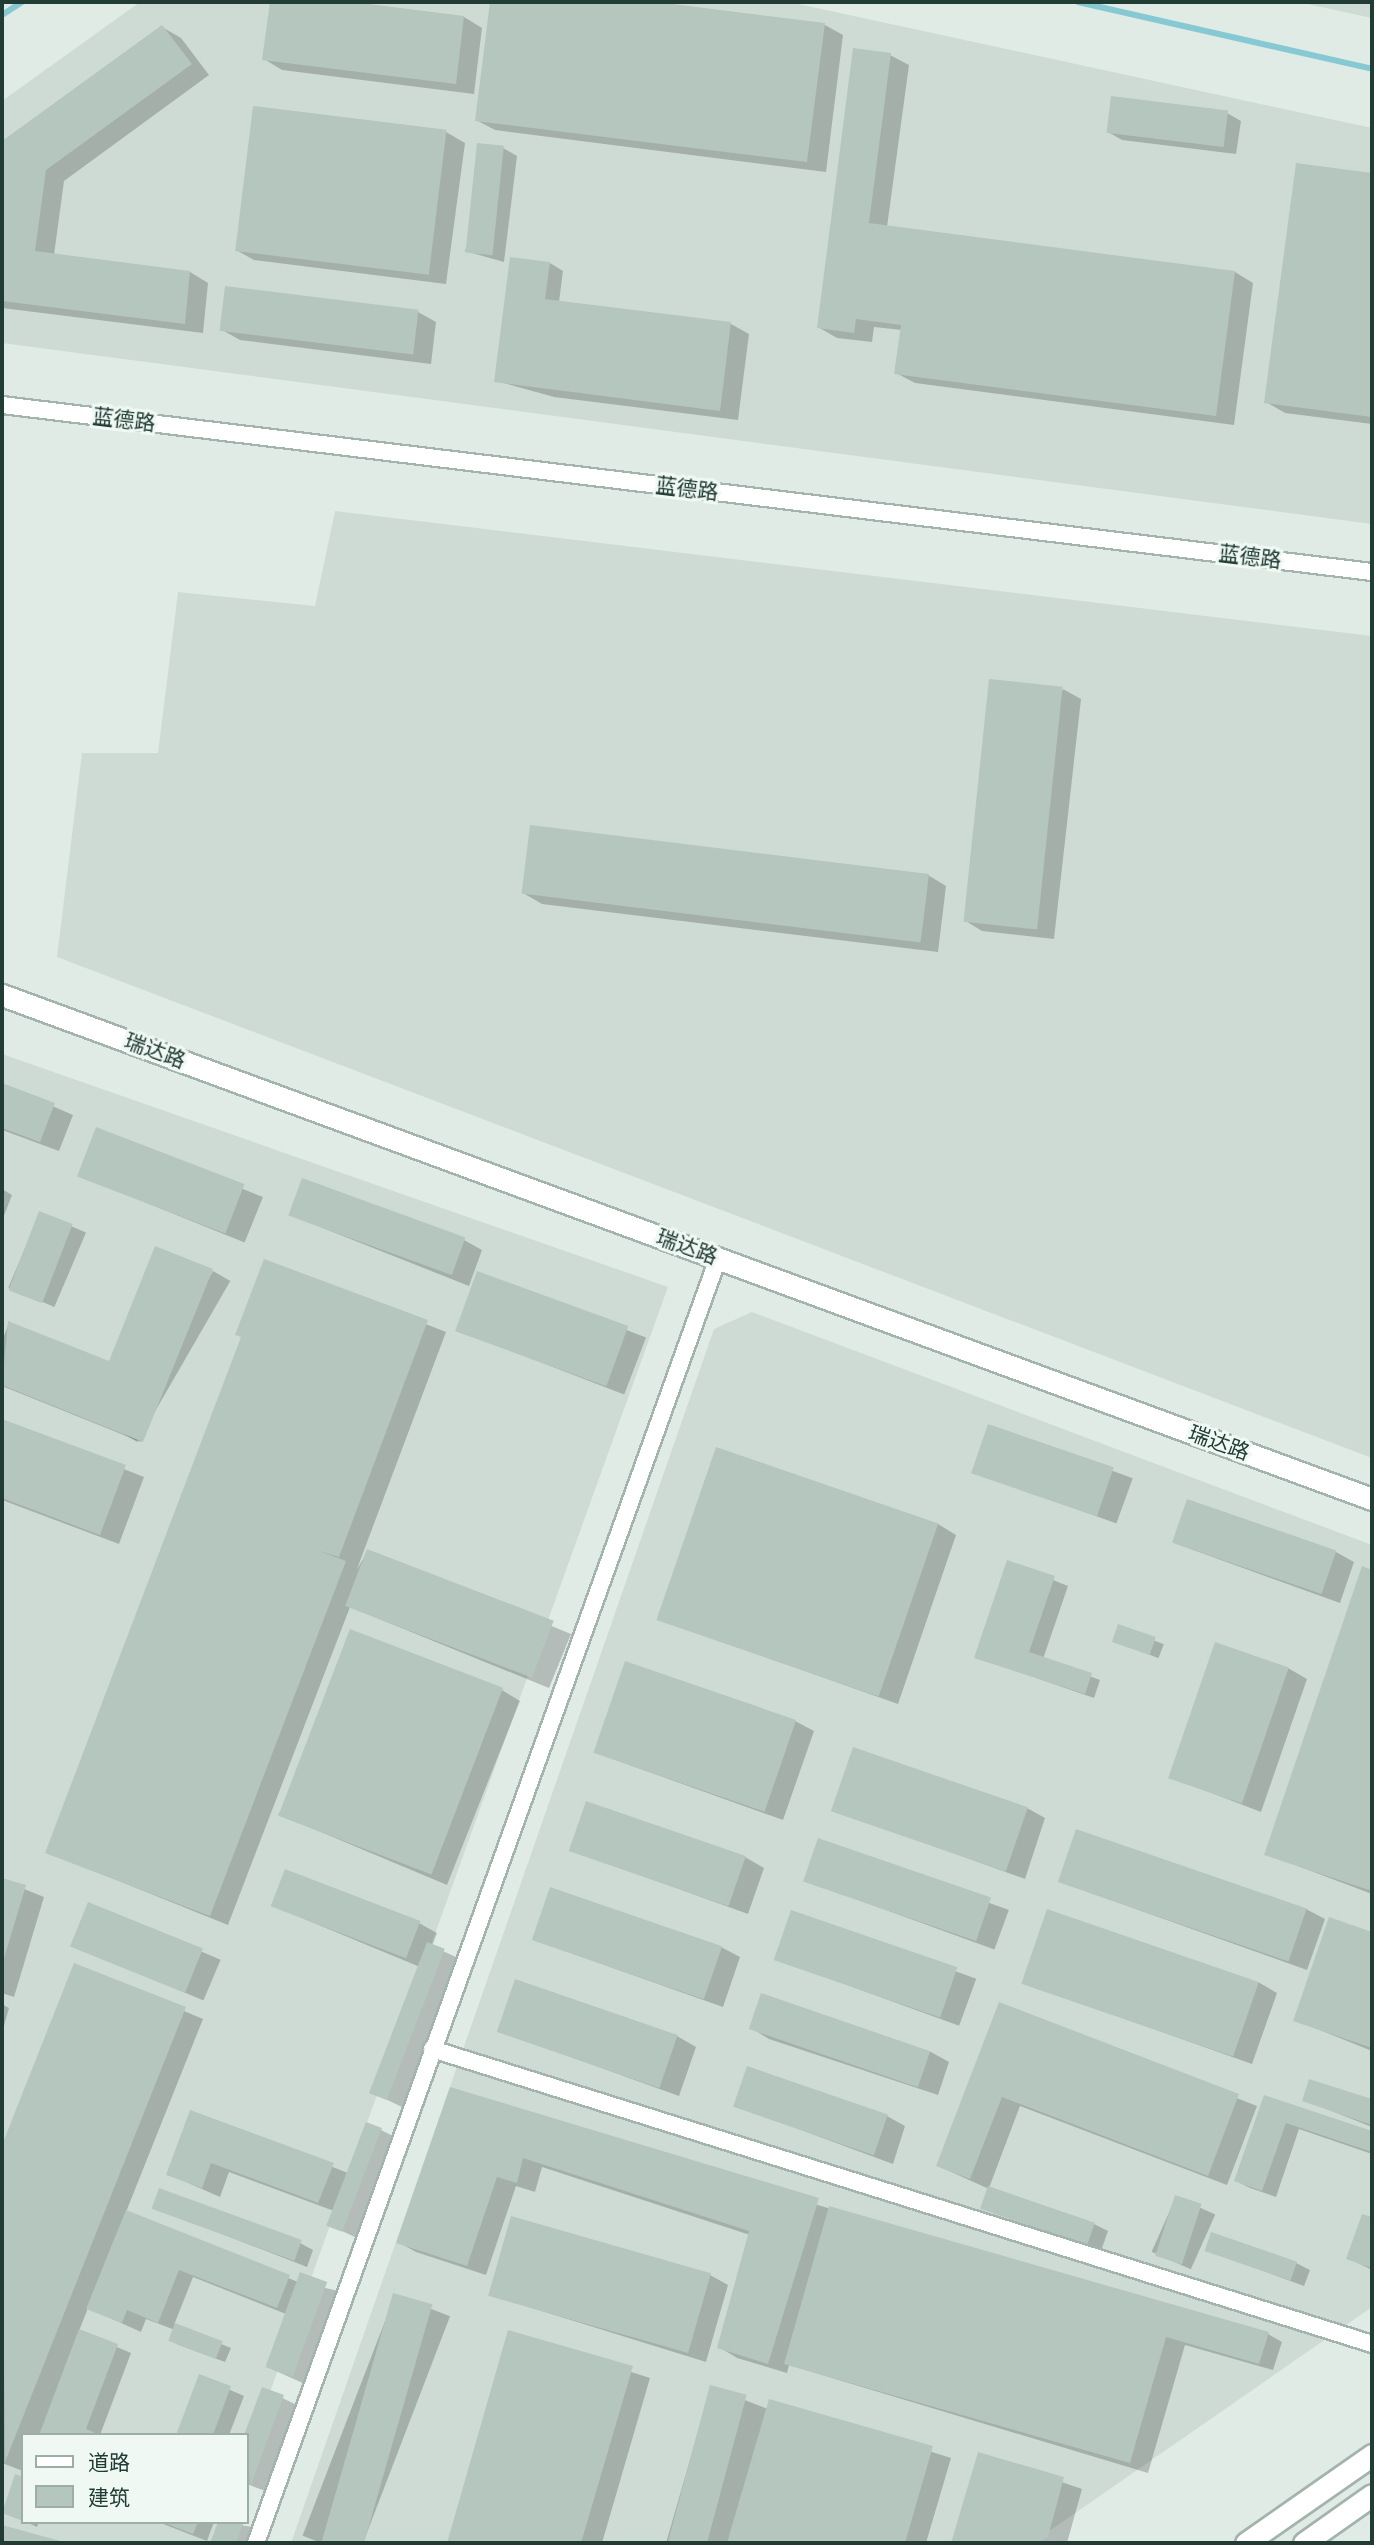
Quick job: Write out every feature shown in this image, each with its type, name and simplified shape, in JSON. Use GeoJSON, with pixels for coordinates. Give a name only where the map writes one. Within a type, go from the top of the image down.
{"type":"FeatureCollection","features":[{"type":"Feature","properties":{"kind":"street","name":"蓝德路"},"geometry":{"type":"LineString","coordinates":[[2,405],[1372,572]]}},
{"type":"Feature","properties":{"kind":"street","name":"瑞达路"},"geometry":{"type":"LineString","coordinates":[[2,995],[1372,1499]]}},
{"type":"Feature","properties":{"kind":"street"},"geometry":{"type":"LineString","coordinates":[[256,2543],[718,1258]]}},
{"type":"Feature","properties":{"kind":"street"},"geometry":{"type":"LineString","coordinates":[[432,2049],[1372,2344]]}},
{"type":"Feature","properties":{"kind":"street"},"geometry":{"type":"LineString","coordinates":[[1246,2543],[1372,2455]]}},
{"type":"Feature","properties":{"kind":"street"},"geometry":{"type":"LineString","coordinates":[[1304,2543],[1372,2495]]}},
{"type":"Feature","properties":{"kind":"shaded area"},"geometry":{"type":"Polygon","coordinates":[[[140,2],[789,2],[1372,128],[1372,524],[2,343],[2,101],[140,2]]]}},
{"type":"Feature","properties":{"kind":"shaded area"},"geometry":{"type":"Polygon","coordinates":[[[1298,2],[1372,2],[1372,18],[1298,2]]]}},
{"type":"Feature","properties":{"kind":"shaded area"},"geometry":{"type":"Polygon","coordinates":[[[335,511],[1372,636],[1372,1458],[57,957],[82,753],[158,753],[178,592],[315,606],[335,511]]]}},
{"type":"Feature","properties":{"kind":"shaded area"},"geometry":{"type":"Polygon","coordinates":[[[2,1054],[668,1287],[248,2453],[248,2433],[21,2433],[21,2524],[222,2524],[215,2543],[2,2543],[2,1054]]]}},
{"type":"Feature","properties":{"kind":"shaded area"},"geometry":{"type":"Polygon","coordinates":[[[752,1312],[1372,1545],[1372,2307],[1032,2543],[291,2543],[714,1329],[752,1312]]]}},
{"type":"Feature","properties":{"kind":"building"},"geometry":{"type":"Polygon","coordinates":[[[270,2],[353,2],[464,16],[456,84],[262,60],[270,2]]]}},
{"type":"Feature","properties":{"kind":"building"},"geometry":{"type":"Polygon","coordinates":[[[490,2],[657,2],[825,23],[807,162],[475,121],[490,2]]]}},
{"type":"Feature","properties":{"kind":"building"},"geometry":{"type":"Polygon","coordinates":[[[162,25],[192,64],[46,170],[35,251],[190,271],[185,324],[2,301],[2,141],[162,25]]]}},
{"type":"Feature","properties":{"kind":"building"},"geometry":{"type":"Polygon","coordinates":[[[853,48],[891,53],[869,223],[1235,271],[1216,416],[894,374],[901,325],[856,319],[854,333],[817,328],[853,48]]]}},
{"type":"Feature","properties":{"kind":"building"},"geometry":{"type":"Polygon","coordinates":[[[1111,96],[1228,110],[1224,147],[1106,133],[1111,96]]]}},
{"type":"Feature","properties":{"kind":"building"},"geometry":{"type":"Polygon","coordinates":[[[253,106],[447,130],[429,275],[235,251],[253,106]]]}},
{"type":"Feature","properties":{"kind":"building"},"geometry":{"type":"Polygon","coordinates":[[[477,143],[504,146],[492,255],[466,252],[477,143]]]}},
{"type":"Feature","properties":{"kind":"building"},"geometry":{"type":"Polygon","coordinates":[[[1296,163],[1372,173],[1372,417],[1264,403],[1296,163]]]}},
{"type":"Feature","properties":{"kind":"building"},"geometry":{"type":"Polygon","coordinates":[[[510,257],[550,262],[545,299],[731,322],[720,411],[494,382],[510,257]]]}},
{"type":"Feature","properties":{"kind":"building"},"geometry":{"type":"Polygon","coordinates":[[[225,286],[419,310],[413,354],[220,331],[225,286]]]}},
{"type":"Feature","properties":{"kind":"building"},"geometry":{"type":"Polygon","coordinates":[[[989,679],[1063,687],[1037,929],[963,922],[989,679]]]}},
{"type":"Feature","properties":{"kind":"building"},"geometry":{"type":"Polygon","coordinates":[[[530,825],[929,874],[921,942],[522,893],[530,825]]]}},
{"type":"Feature","properties":{"kind":"building"},"geometry":{"type":"Polygon","coordinates":[[[2,1083],[55,1103],[40,1142],[2,1128],[2,1083]]]}},
{"type":"Feature","properties":{"kind":"building"},"geometry":{"type":"Polygon","coordinates":[[[96,1127],[244,1184],[225,1233],[77,1176],[96,1127]]]}},
{"type":"Feature","properties":{"kind":"building"},"geometry":{"type":"Polygon","coordinates":[[[302,1178],[466,1238],[452,1275],[288,1216],[302,1178]]]}},
{"type":"Feature","properties":{"kind":"building"},"geometry":{"type":"Polygon","coordinates":[[[39,1211],[73,1224],[42,1303],[9,1290],[39,1211]]]}},
{"type":"Feature","properties":{"kind":"building"},"geometry":{"type":"Polygon","coordinates":[[[155,1246],[213,1269],[143,1442],[2,1385],[8,1321],[109,1361],[155,1246]]]}},
{"type":"Feature","properties":{"kind":"building"},"geometry":{"type":"Polygon","coordinates":[[[264,1259],[428,1320],[339,1557],[319,1551],[346,1561],[210,1916],[45,1853],[241,1337],[235,1335],[264,1259]]]}},
{"type":"Feature","properties":{"kind":"building"},"geometry":{"type":"Polygon","coordinates":[[[477,1271],[628,1326],[606,1386],[455,1331],[477,1271]]]}},
{"type":"Feature","properties":{"kind":"building"},"geometry":{"type":"Polygon","coordinates":[[[2,1419],[126,1465],[100,1535],[2,1498],[2,1419]]]}},
{"type":"Feature","properties":{"kind":"building"},"geometry":{"type":"Polygon","coordinates":[[[988,1424],[1114,1467],[1097,1516],[971,1473],[988,1424]]]}},
{"type":"Feature","properties":{"kind":"building"},"geometry":{"type":"Polygon","coordinates":[[[716,1447],[938,1524],[879,1697],[656,1620],[716,1447]]]}},
{"type":"Feature","properties":{"kind":"building"},"geometry":{"type":"Polygon","coordinates":[[[1187,1499],[1336,1550],[1321,1594],[1172,1542],[1187,1499]]]}},
{"type":"Feature","properties":{"kind":"building"},"geometry":{"type":"Polygon","coordinates":[[[367,1549],[554,1621],[532,1678],[345,1606],[367,1549]]]}},
{"type":"Feature","properties":{"kind":"building"},"geometry":{"type":"Polygon","coordinates":[[[1007,1560],[1055,1576],[1029,1652],[1092,1673],[1085,1694],[974,1658],[1007,1560]]]}},
{"type":"Feature","properties":{"kind":"building"},"geometry":{"type":"Polygon","coordinates":[[[1362,1566],[1372,1570],[1372,1891],[1264,1855],[1362,1566]]]}},
{"type":"Feature","properties":{"kind":"building"},"geometry":{"type":"Polygon","coordinates":[[[1118,1624],[1156,1637],[1150,1655],[1112,1642],[1118,1624]]]}},
{"type":"Feature","properties":{"kind":"building"},"geometry":{"type":"Polygon","coordinates":[[[350,1629],[503,1688],[431,1874],[278,1816],[350,1629]]]}},
{"type":"Feature","properties":{"kind":"building"},"geometry":{"type":"Polygon","coordinates":[[[1215,1642],[1289,1667],[1242,1804],[1168,1778],[1215,1642]]]}},
{"type":"Feature","properties":{"kind":"building"},"geometry":{"type":"Polygon","coordinates":[[[625,1661],[796,1720],[765,1812],[593,1753],[625,1661]]]}},
{"type":"Feature","properties":{"kind":"building"},"geometry":{"type":"Polygon","coordinates":[[[853,1747],[1028,1807],[1006,1872],[831,1811],[853,1747]]]}},
{"type":"Feature","properties":{"kind":"building"},"geometry":{"type":"Polygon","coordinates":[[[586,1801],[746,1856],[729,1906],[569,1851],[586,1801]]]}},
{"type":"Feature","properties":{"kind":"building"},"geometry":{"type":"Polygon","coordinates":[[[1076,1829],[1307,1908],[1288,1961],[1058,1882],[1076,1829]]]}},
{"type":"Feature","properties":{"kind":"building"},"geometry":{"type":"Polygon","coordinates":[[[818,1838],[991,1898],[976,1941],[803,1881],[818,1838]]]}},
{"type":"Feature","properties":{"kind":"building"},"geometry":{"type":"Polygon","coordinates":[[[285,1869],[420,1921],[406,1958],[271,1906],[285,1869]]]}},
{"type":"Feature","properties":{"kind":"building"},"geometry":{"type":"Polygon","coordinates":[[[2,1878],[26,1885],[2,1965],[2,1878]]]}},
{"type":"Feature","properties":{"kind":"building"},"geometry":{"type":"Polygon","coordinates":[[[550,1887],[722,1946],[704,1999],[532,1940],[550,1887]]]}},
{"type":"Feature","properties":{"kind":"building"},"geometry":{"type":"Polygon","coordinates":[[[88,1902],[203,1948],[185,1993],[70,1947],[88,1902]]]}},
{"type":"Feature","properties":{"kind":"building"},"geometry":{"type":"Polygon","coordinates":[[[1047,1909],[1259,1982],[1233,2057],[1021,1984],[1047,1909]]]}},
{"type":"Feature","properties":{"kind":"building"},"geometry":{"type":"Polygon","coordinates":[[[791,1910],[957,1967],[940,2017],[774,1960],[791,1910]]]}},
{"type":"Feature","properties":{"kind":"building"},"geometry":{"type":"Polygon","coordinates":[[[1329,1917],[1372,1932],[1372,2048],[1293,2021],[1329,1917]]]}},
{"type":"Feature","properties":{"kind":"building"},"geometry":{"type":"Polygon","coordinates":[[[427,1942],[445,1949],[387,2100],[369,2093],[427,1942]]]}},
{"type":"Feature","properties":{"kind":"building"},"geometry":{"type":"Polygon","coordinates":[[[74,1963],[186,2007],[5,2462],[2,2145],[74,1963]]]}},
{"type":"Feature","properties":{"kind":"building"},"geometry":{"type":"Polygon","coordinates":[[[515,1979],[678,2035],[659,2088],[497,2032],[515,1979]]]}},
{"type":"Feature","properties":{"kind":"building"},"geometry":{"type":"Polygon","coordinates":[[[761,1993],[930,2051],[918,2087],[749,2029],[761,1993]]]}},
{"type":"Feature","properties":{"kind":"building"},"geometry":{"type":"Polygon","coordinates":[[[999,2002],[1239,2094],[1208,2176],[1002,2097],[970,2179],[936,2166],[999,2002]]]}},
{"type":"Feature","properties":{"kind":"building"},"geometry":{"type":"Polygon","coordinates":[[[747,2066],[888,2115],[874,2155],[733,2107],[747,2066]]]}},
{"type":"Feature","properties":{"kind":"building"},"geometry":{"type":"Polygon","coordinates":[[[1309,2079],[1372,2099],[1372,2125],[1302,2101],[1309,2079]]]}},
{"type":"Feature","properties":{"kind":"building"},"geometry":{"type":"Polygon","coordinates":[[[450,2087],[819,2198],[768,2364],[717,2348],[749,2231],[523,2158],[517,2183],[497,2177],[467,2266],[396,2243],[450,2087]]]}},
{"type":"Feature","properties":{"kind":"building"},"geometry":{"type":"Polygon","coordinates":[[[1264,2095],[1372,2131],[1372,2152],[1286,2123],[1262,2191],[1234,2181],[1264,2095]]]}},
{"type":"Feature","properties":{"kind":"building"},"geometry":{"type":"Polygon","coordinates":[[[190,2110],[334,2163],[318,2203],[211,2163],[202,2188],[166,2175],[190,2110]]]}},
{"type":"Feature","properties":{"kind":"building"},"geometry":{"type":"Polygon","coordinates":[[[366,2122],[382,2128],[342,2232],[326,2226],[366,2122]]]}},
{"type":"Feature","properties":{"kind":"building"},"geometry":{"type":"Polygon","coordinates":[[[988,2186],[1095,2223],[1087,2245],[980,2209],[988,2186]]]}},
{"type":"Feature","properties":{"kind":"building"},"geometry":{"type":"Polygon","coordinates":[[[159,2188],[302,2240],[294,2261],[151,2209],[159,2188]]]}},
{"type":"Feature","properties":{"kind":"building"},"geometry":{"type":"Polygon","coordinates":[[[1175,2195],[1202,2204],[1182,2265],[1155,2256],[1175,2195]]]}},
{"type":"Feature","properties":{"kind":"building"},"geometry":{"type":"Polygon","coordinates":[[[829,2206],[1269,2332],[1259,2364],[1166,2337],[1130,2463],[784,2364],[829,2206]]]}},
{"type":"Feature","properties":{"kind":"building"},"geometry":{"type":"Polygon","coordinates":[[[126,2210],[290,2275],[277,2308],[179,2270],[158,2323],[127,2310],[122,2323],[86,2309],[126,2210]]]}},
{"type":"Feature","properties":{"kind":"building"},"geometry":{"type":"Polygon","coordinates":[[[1362,2214],[1372,2217],[1372,2268],[1346,2259],[1362,2214]]]}},
{"type":"Feature","properties":{"kind":"building"},"geometry":{"type":"Polygon","coordinates":[[[511,2216],[711,2273],[688,2353],[488,2296],[511,2216]]]}},
{"type":"Feature","properties":{"kind":"building"},"geometry":{"type":"Polygon","coordinates":[[[1211,2232],[1297,2262],[1291,2281],[1204,2251],[1211,2232]]]}},
{"type":"Feature","properties":{"kind":"building"},"geometry":{"type":"Polygon","coordinates":[[[300,2272],[327,2282],[293,2377],[265,2367],[300,2272]]]}},
{"type":"Feature","properties":{"kind":"building"},"geometry":{"type":"Polygon","coordinates":[[[393,2293],[432,2304],[364,2543],[321,2543],[393,2293]]]}},
{"type":"Feature","properties":{"kind":"building"},"geometry":{"type":"Polygon","coordinates":[[[175,2323],[223,2341],[216,2359],[168,2341],[175,2323]]]}},
{"type":"Feature","properties":{"kind":"building"},"geometry":{"type":"Polygon","coordinates":[[[79,2329],[118,2344],[86,2429],[95,2433],[40,2433],[79,2329]]]}},
{"type":"Feature","properties":{"kind":"building"},"geometry":{"type":"Polygon","coordinates":[[[508,2330],[633,2366],[581,2543],[447,2543],[508,2330]]]}},
{"type":"Feature","properties":{"kind":"building"},"geometry":{"type":"Polygon","coordinates":[[[199,2374],[231,2386],[214,2433],[177,2433],[199,2374]]]}},
{"type":"Feature","properties":{"kind":"building"},"geometry":{"type":"Polygon","coordinates":[[[710,2385],[747,2395],[707,2543],[668,2543],[710,2385]]]}},
{"type":"Feature","properties":{"kind":"building"},"geometry":{"type":"Polygon","coordinates":[[[262,2387],[284,2395],[251,2485],[248,2433],[245,2433],[262,2387]]]}},
{"type":"Feature","properties":{"kind":"building"},"geometry":{"type":"Polygon","coordinates":[[[769,2399],[933,2446],[905,2543],[727,2543],[769,2399]]]}},
{"type":"Feature","properties":{"kind":"building"},"geometry":{"type":"Polygon","coordinates":[[[978,2452],[1064,2477],[1048,2537],[1037,2543],[951,2543],[978,2452]]]}},
{"type":"Feature","properties":{"kind":"building"},"geometry":{"type":"Polygon","coordinates":[[[15,2474],[21,2476],[21,2520],[2,2513],[15,2474]]]}},
{"type":"Feature","properties":{"kind":"building"},"geometry":{"type":"Polygon","coordinates":[[[167,2524],[197,2524],[193,2534],[167,2524]]]}},
{"type":"Feature","properties":{"kind":"building"},"geometry":{"type":"Polygon","coordinates":[[[217,2524],[243,2524],[236,2543],[210,2543],[217,2524]]]}},
{"type":"Feature","properties":{"kind":"building"},"geometry":{"type":"Polygon","coordinates":[[[2,2525],[64,2542],[64,2543],[2,2543],[2,2525]]]}},
{"type":"Feature","properties":{"kind":"waterway"},"geometry":{"type":"LineString","coordinates":[[2,15],[22,2]]}},
{"type":"Feature","properties":{"kind":"waterway"},"geometry":{"type":"LineString","coordinates":[[1078,2],[1372,69]]}}]}
